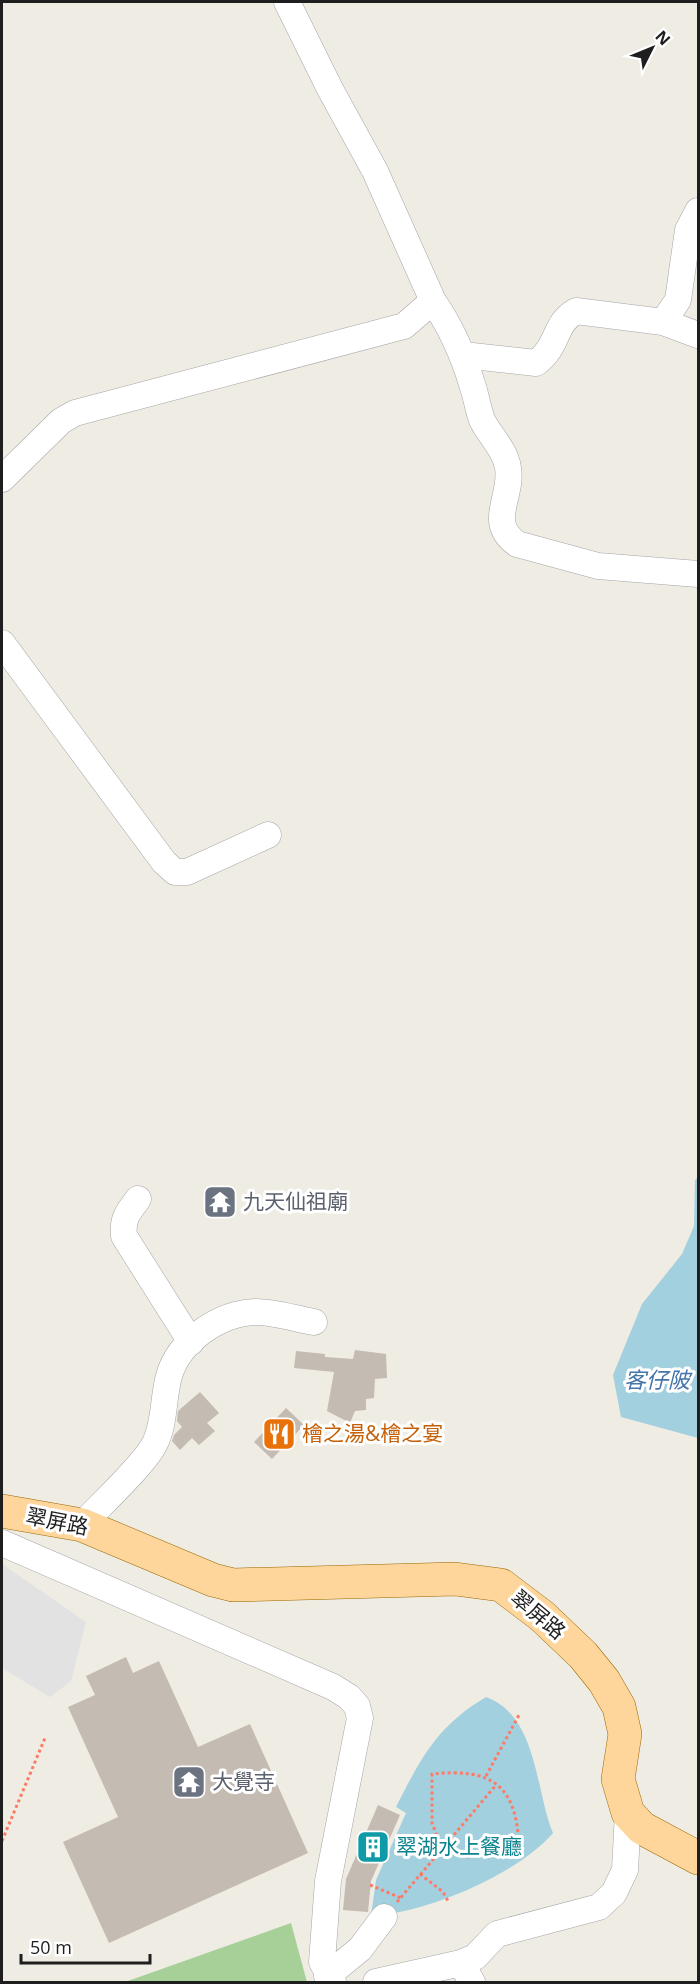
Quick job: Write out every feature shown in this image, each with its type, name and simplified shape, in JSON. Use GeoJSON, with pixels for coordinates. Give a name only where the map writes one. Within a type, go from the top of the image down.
{"type":"FeatureCollection","features":[{"type":"Feature","properties":{"kind":"main road","name":"翠屏路"},"geometry":{"type":"LineString","coordinates":[[2,1511],[82,1525],[213,1580],[233,1585],[455,1579],[501,1585],[534,1609],[583,1655],[604,1681],[619,1707],[625,1734],[618,1779],[621,1798],[628,1814]]}},
{"type":"Feature","properties":{"kind":"main road"},"geometry":{"type":"LineString","coordinates":[[628,1814],[642,1827],[699,1858]]}},
{"type":"Feature","properties":{"kind":"street"},"geometry":{"type":"LineString","coordinates":[[287,2],[330,89],[375,171],[432,302],[446,320],[463,355],[483,420],[493,433],[508,469],[501,519],[507,537],[517,544],[598,566],[699,574]]}},
{"type":"Feature","properties":{"kind":"street"},"geometry":{"type":"LineString","coordinates":[[663,322],[678,300],[688,230],[699,211]]}},
{"type":"Feature","properties":{"kind":"street"},"geometry":{"type":"LineString","coordinates":[[2,479],[55,426],[75,413],[404,326],[432,302]]}},
{"type":"Feature","properties":{"kind":"street"},"geometry":{"type":"LineString","coordinates":[[463,355],[536,363],[549,353],[565,317],[576,311],[663,322],[699,335]]}},
{"type":"Feature","properties":{"kind":"street"},"geometry":{"type":"LineString","coordinates":[[2,643],[164,862],[175,872],[188,872],[268,835]]}},
{"type":"Feature","properties":{"kind":"street"},"geometry":{"type":"LineString","coordinates":[[138,1199],[126,1214],[123,1224],[124,1236],[191,1342]]}},
{"type":"Feature","properties":{"kind":"street"},"geometry":{"type":"LineString","coordinates":[[82,1525],[155,1444],[169,1376],[177,1354],[213,1325],[235,1315],[257,1312],[314,1322]]}},
{"type":"Feature","properties":{"kind":"street","name":"翠屏路"},"geometry":{"type":"LineString","coordinates":[[2,1543],[322,1683],[349,1697],[357,1706],[360,1718],[355,1750],[328,1881],[322,1962],[330,1979]]}},
{"type":"Feature","properties":{"kind":"street","name":"翠屏路"},"geometry":{"type":"LineString","coordinates":[[376,1983],[467,1973],[475,1957],[497,1934],[600,1907],[614,1893],[625,1870],[628,1814]]}},
{"type":"Feature","properties":{"kind":"street"},"geometry":{"type":"LineString","coordinates":[[330,1979],[360,1949],[384,1917]]}},
{"type":"Feature","properties":{"kind":"path"},"geometry":{"type":"LineString","coordinates":[[486,1776],[519,1715]]}},
{"type":"Feature","properties":{"kind":"path"},"geometry":{"type":"LineString","coordinates":[[2,1841],[45,1738]]}},
{"type":"Feature","properties":{"kind":"path"},"geometry":{"type":"LineString","coordinates":[[460,1771],[486,1776],[504,1791],[513,1807],[518,1822],[519,1845],[468,1857],[442,1848],[432,1823],[432,1774],[460,1771]]}},
{"type":"Feature","properties":{"kind":"path"},"geometry":{"type":"LineString","coordinates":[[384,1917],[496,1785]]}},
{"type":"Feature","properties":{"kind":"path"},"geometry":{"type":"LineString","coordinates":[[420,1874],[443,1892],[448,1901]]}},
{"type":"Feature","properties":{"kind":"path"},"geometry":{"type":"LineString","coordinates":[[370,1885],[401,1898]]}},
{"type":"Feature","properties":{"kind":"green space"},"geometry":{"type":"Polygon","coordinates":[[[291,1923],[307,1982],[125,1982],[291,1923]]]}},
{"type":"Feature","properties":{"kind":"shaded area"},"geometry":{"type":"Polygon","coordinates":[[[2,1564],[86,1622],[71,1681],[50,1697],[2,1668],[2,1564]]]}},
{"type":"Feature","properties":{"kind":"water","name":"客仔陂"},"geometry":{"type":"Polygon","coordinates":[[[698,1177],[698,1438],[621,1417],[613,1375],[642,1304],[682,1254],[694,1226],[695,1180],[698,1177]]]}},
{"type":"Feature","properties":{"kind":"water"},"geometry":{"type":"Polygon","coordinates":[[[486,1697],[503,1707],[516,1720],[525,1737],[553,1833],[537,1849],[517,1863],[469,1889],[418,1908],[371,1916],[376,1880],[406,1813],[396,1807],[405,1789],[432,1744],[455,1720],[486,1697]]]}},
{"type":"Feature","properties":{"kind":"building"},"geometry":{"type":"Polygon","coordinates":[[[355,1350],[386,1354],[387,1378],[375,1379],[374,1398],[366,1399],[366,1410],[355,1411],[350,1423],[327,1411],[334,1372],[294,1368],[296,1351],[325,1354],[325,1357],[353,1359],[355,1350]]]}},
{"type":"Feature","properties":{"kind":"building"},"geometry":{"type":"Polygon","coordinates":[[[200,1392],[219,1413],[207,1423],[215,1431],[199,1445],[192,1438],[180,1450],[172,1441],[174,1435],[182,1427],[177,1421],[178,1411],[200,1392]]]}},
{"type":"Feature","properties":{"kind":"building","name":"檜之湯&檜之宴"},"geometry":{"type":"Polygon","coordinates":[[[286,1408],[304,1425],[272,1459],[254,1442],[286,1408]]]}},
{"type":"Feature","properties":{"kind":"building","name":"大覺寺"},"geometry":{"type":"Polygon","coordinates":[[[126,1657],[133,1673],[159,1661],[198,1747],[250,1724],[308,1853],[109,1943],[63,1842],[118,1817],[68,1707],[95,1695],[86,1676],[126,1657]]]}},
{"type":"Feature","properties":{"kind":"building","name":"翠湖水上餐廳"},"geometry":{"type":"Polygon","coordinates":[[[378,1805],[400,1815],[371,1881],[368,1912],[343,1910],[346,1879],[378,1805]]]}},
{"type":"Feature","properties":{"kind":"place","name":"九天仙祖廟"},"geometry":{"type":"Point","coordinates":[220,1202]}},
{"type":"Feature","properties":{"kind":"place","name":"檜之湯&檜之宴"},"geometry":{"type":"Point","coordinates":[279,1434]}},
{"type":"Feature","properties":{"kind":"place","name":"大覺寺"},"geometry":{"type":"Point","coordinates":[189,1782]}},
{"type":"Feature","properties":{"kind":"place","name":"翠湖水上餐廳"},"geometry":{"type":"Point","coordinates":[373,1847]}}]}
